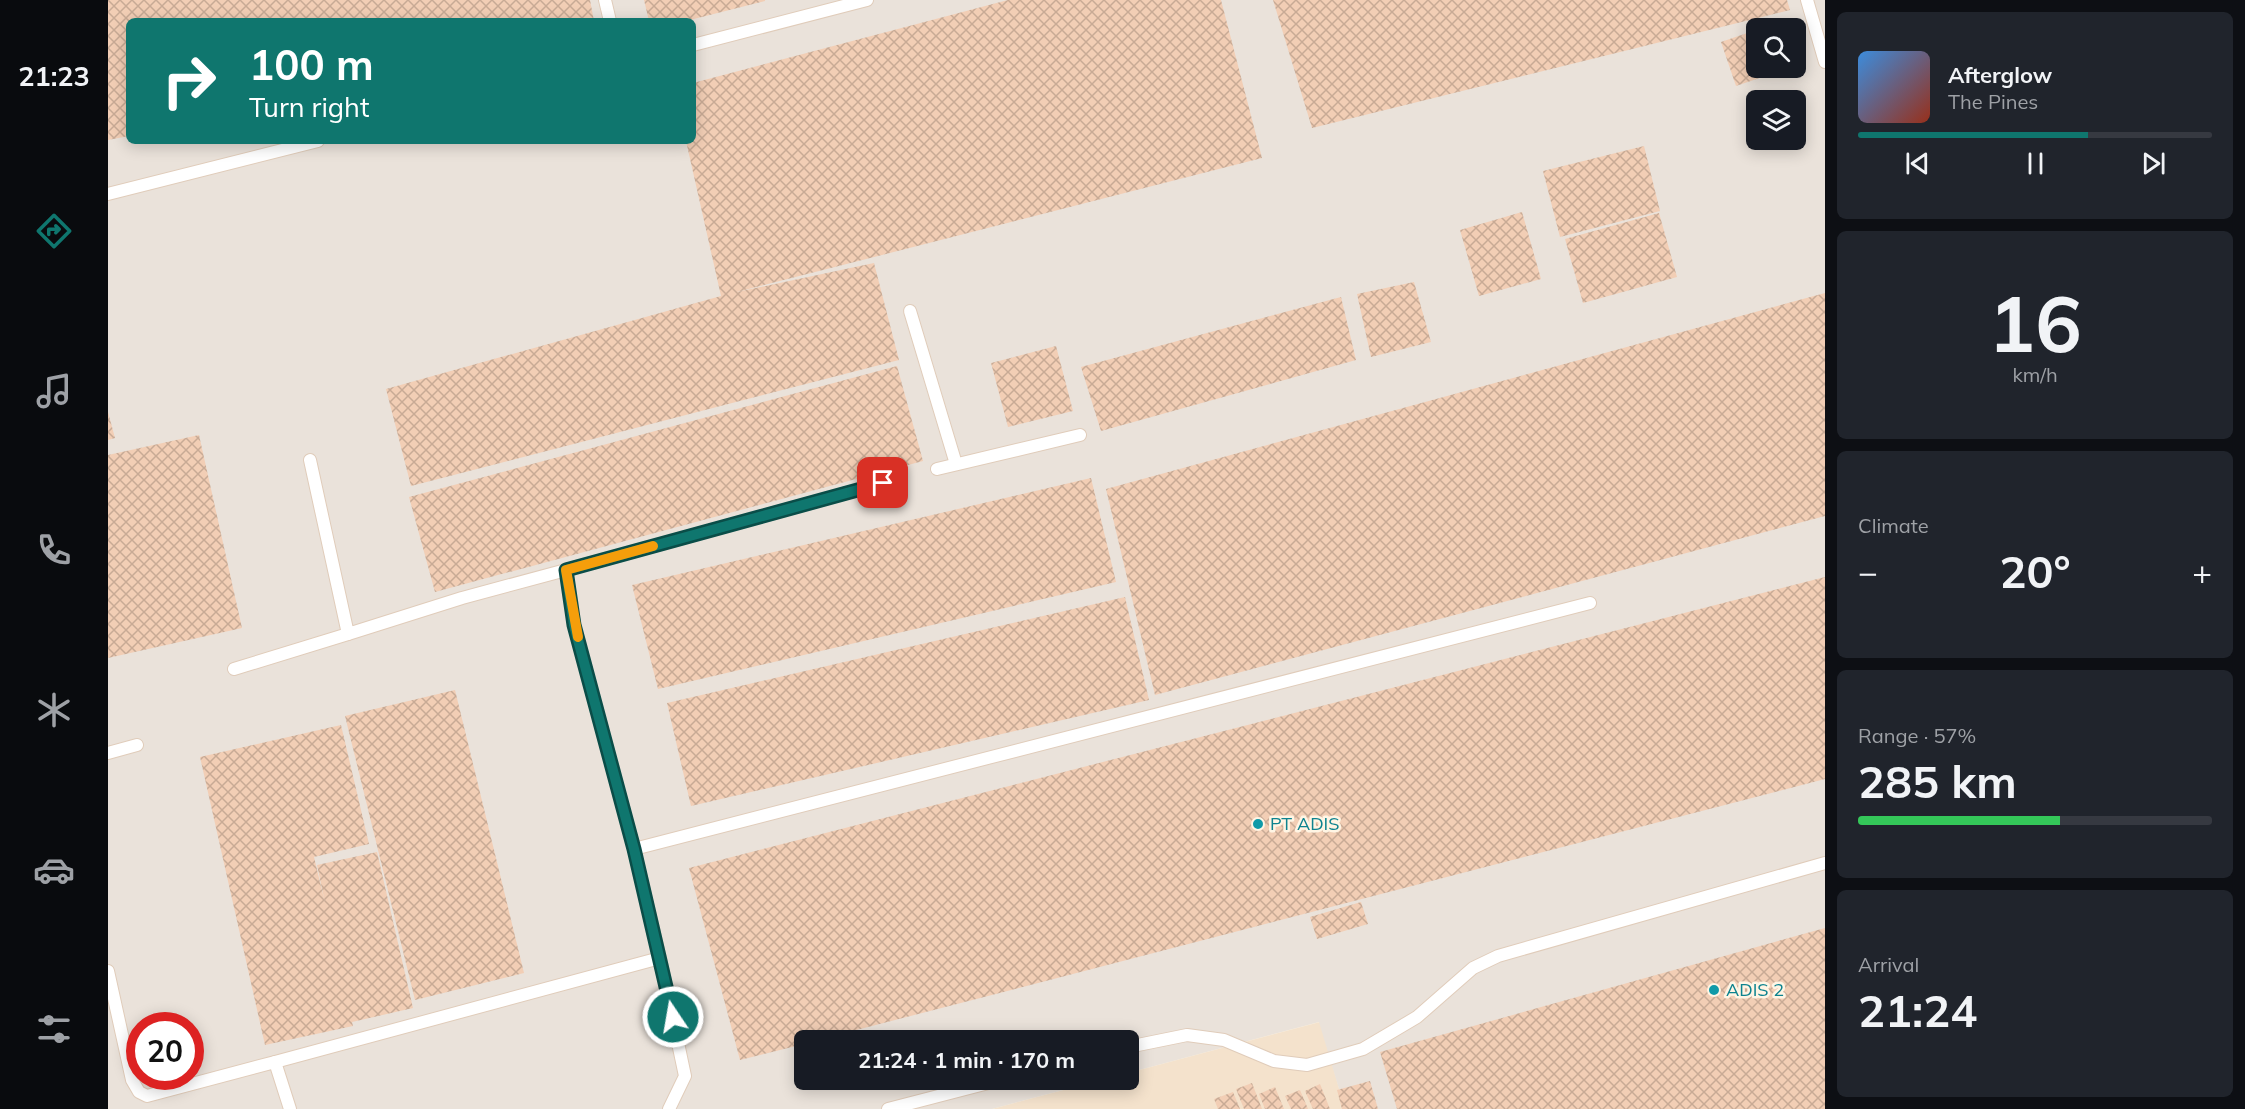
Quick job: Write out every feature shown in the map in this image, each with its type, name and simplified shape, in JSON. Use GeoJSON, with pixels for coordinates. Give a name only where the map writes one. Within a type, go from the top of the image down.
{"type":"FeatureCollection","features":[{"type":"Feature","properties":{"kind":"lane"},"geometry":{"type":"LineString","coordinates":[[605,0],[609,18]]}},
{"type":"Feature","properties":{"kind":"lane"},"geometry":{"type":"LineString","coordinates":[[696,44],[867,0]]}},
{"type":"Feature","properties":{"kind":"lane"},"geometry":{"type":"LineString","coordinates":[[1808,0],[1825,62]]}},
{"type":"Feature","properties":{"kind":"lane"},"geometry":{"type":"LineString","coordinates":[[108,194],[306,144]]}},
{"type":"Feature","properties":{"kind":"lane"},"geometry":{"type":"LineString","coordinates":[[910,311],[956,464]]}},
{"type":"Feature","properties":{"kind":"lane"},"geometry":{"type":"LineString","coordinates":[[937,469],[1080,435]]}},
{"type":"Feature","properties":{"kind":"lane"},"geometry":{"type":"LineString","coordinates":[[309,460],[348,633]]}},
{"type":"Feature","properties":{"kind":"lane"},"geometry":{"type":"LineString","coordinates":[[234,669],[462,598],[883,483]]}},
{"type":"Feature","properties":{"kind":"lane"},"geometry":{"type":"LineString","coordinates":[[566,570],[574,625],[634,849],[685,1076],[669,1109]]}},
{"type":"Feature","properties":{"kind":"lane"},"geometry":{"type":"LineString","coordinates":[[634,849],[1590,603]]}},
{"type":"Feature","properties":{"kind":"lane"},"geometry":{"type":"LineString","coordinates":[[108,753],[137,745]]}},
{"type":"Feature","properties":{"kind":"lane"},"geometry":{"type":"LineString","coordinates":[[1139,1045],[1187,1035],[1224,1040],[1274,1061],[1307,1065],[1363,1049],[1417,1017],[1473,968],[1498,956],[1825,863]]}},
{"type":"Feature","properties":{"kind":"lane"},"geometry":{"type":"LineString","coordinates":[[108,971],[132,1080],[139,1092],[147,1096],[660,957]]}},
{"type":"Feature","properties":{"kind":"lane"},"geometry":{"type":"LineString","coordinates":[[275,1062],[290,1109]]}},
{"type":"Feature","properties":{"kind":"lane"},"geometry":{"type":"LineString","coordinates":[[888,1109],[961,1090]]}},
{"type":"Feature","properties":{"kind":"shaded area"},"geometry":{"type":"Polygon","coordinates":[[[108,0],[1825,0],[1825,1109],[1345,1109],[1319,1022],[1139,1070],[1139,1030],[794,1030],[794,1090],[1063,1090],[992,1109],[108,1109],[108,0]]]}},
{"type":"Feature","properties":{"kind":"shaded area"},"geometry":{"type":"Polygon","coordinates":[[[1320,1022],[1345,1109],[992,1109],[1063,1090],[1139,1090],[1139,1070],[1320,1022]]]}},
{"type":"Feature","properties":{"kind":"building"},"geometry":{"type":"Polygon","coordinates":[[[108,0],[590,0],[593,18],[126,18],[126,137],[108,140],[108,0]]]}},
{"type":"Feature","properties":{"kind":"building"},"geometry":{"type":"Polygon","coordinates":[[[644,0],[765,0],[696,18],[648,18],[644,0]]]}},
{"type":"Feature","properties":{"kind":"building"},"geometry":{"type":"Polygon","coordinates":[[[1008,0],[1221,0],[1262,158],[737,292],[874,263],[899,360],[411,486],[386,389],[721,296],[687,144],[696,144],[696,82],[1008,0]]]}},
{"type":"Feature","properties":{"kind":"building"},"geometry":{"type":"Polygon","coordinates":[[[1273,0],[1787,0],[1790,10],[1758,18],[1746,18],[1746,21],[1312,128],[1273,0]]]}},
{"type":"Feature","properties":{"kind":"building"},"geometry":{"type":"Polygon","coordinates":[[[1746,33],[1746,78],[1760,78],[1736,86],[1721,42],[1746,33]]]}},
{"type":"Feature","properties":{"kind":"building"},"geometry":{"type":"Polygon","coordinates":[[[1644,146],[1660,211],[1560,237],[1543,171],[1644,146]]]}},
{"type":"Feature","properties":{"kind":"building"},"geometry":{"type":"Polygon","coordinates":[[[1522,212],[1541,279],[1479,296],[1460,230],[1522,212]]]}},
{"type":"Feature","properties":{"kind":"building"},"geometry":{"type":"Polygon","coordinates":[[[1659,213],[1677,277],[1583,303],[1565,239],[1659,213]]]}},
{"type":"Feature","properties":{"kind":"building"},"geometry":{"type":"Polygon","coordinates":[[[1414,282],[1431,342],[1371,357],[1357,294],[1414,282]]]}},
{"type":"Feature","properties":{"kind":"building"},"geometry":{"type":"Polygon","coordinates":[[[1825,293],[1825,516],[1155,695],[1106,489],[1825,293]]]}},
{"type":"Feature","properties":{"kind":"building"},"geometry":{"type":"Polygon","coordinates":[[[1341,297],[1356,360],[1101,431],[1081,367],[1341,297]]]}},
{"type":"Feature","properties":{"kind":"building"},"geometry":{"type":"Polygon","coordinates":[[[1056,346],[1073,411],[1008,427],[991,363],[1056,346]]]}},
{"type":"Feature","properties":{"kind":"building"},"geometry":{"type":"Polygon","coordinates":[[[897,366],[923,461],[435,592],[409,497],[897,366]]]}},
{"type":"Feature","properties":{"kind":"building"},"geometry":{"type":"Polygon","coordinates":[[[108,412],[115,438],[108,440],[108,412]]]}},
{"type":"Feature","properties":{"kind":"building"},"geometry":{"type":"Polygon","coordinates":[[[199,435],[242,628],[108,658],[108,455],[199,435]]]}},
{"type":"Feature","properties":{"kind":"building"},"geometry":{"type":"Polygon","coordinates":[[[1091,478],[1116,582],[658,689],[632,585],[1091,478]]]}},
{"type":"Feature","properties":{"kind":"building","name":"PT ADIS"},"geometry":{"type":"Polygon","coordinates":[[[1825,577],[1825,779],[856,1030],[794,1030],[794,1046],[740,1060],[689,868],[1825,577]]]}},
{"type":"Feature","properties":{"kind":"building"},"geometry":{"type":"Polygon","coordinates":[[[1125,597],[1149,700],[691,806],[667,703],[1125,597]]]}},
{"type":"Feature","properties":{"kind":"building"},"geometry":{"type":"Polygon","coordinates":[[[455,690],[524,973],[415,1000],[345,716],[455,690]]]}},
{"type":"Feature","properties":{"kind":"building"},"geometry":{"type":"Polygon","coordinates":[[[341,725],[369,844],[314,857],[325,903],[317,865],[377,852],[413,1008],[352,1022],[353,1026],[265,1045],[200,757],[341,725]]]}},
{"type":"Feature","properties":{"kind":"building"},"geometry":{"type":"Polygon","coordinates":[[[1361,902],[1368,924],[1317,939],[1310,917],[1361,902]]]}},
{"type":"Feature","properties":{"kind":"building","name":"ADIS 2"},"geometry":{"type":"Polygon","coordinates":[[[1825,928],[1825,1109],[1397,1109],[1380,1052],[1825,928]]]}},
{"type":"Feature","properties":{"kind":"building"},"geometry":{"type":"Polygon","coordinates":[[[1370,1081],[1378,1109],[1342,1109],[1337,1090],[1370,1081]]]}},
{"type":"Feature","properties":{"kind":"building"},"geometry":{"type":"Polygon","coordinates":[[[1252,1083],[1262,1109],[1244,1109],[1236,1089],[1252,1083]]]}},
{"type":"Feature","properties":{"kind":"building"},"geometry":{"type":"Polygon","coordinates":[[[1320,1084],[1330,1109],[1313,1109],[1305,1091],[1320,1084]]]}},
{"type":"Feature","properties":{"kind":"building"},"geometry":{"type":"Polygon","coordinates":[[[1275,1087],[1284,1109],[1265,1109],[1259,1094],[1275,1087]]]}},
{"type":"Feature","properties":{"kind":"building"},"geometry":{"type":"Polygon","coordinates":[[[1300,1090],[1308,1109],[1291,1109],[1285,1096],[1300,1090]]]}},
{"type":"Feature","properties":{"kind":"building"},"geometry":{"type":"Polygon","coordinates":[[[1233,1092],[1240,1109],[1218,1109],[1214,1099],[1233,1092]]]}},
{"type":"Feature","properties":{"kind":"slow traffic"},"geometry":{"type":"LineString","coordinates":[[578,637],[574,625],[566,570],[653,546]]}},
{"type":"Feature","properties":{"kind":"place","name":"PT ADIS"},"geometry":{"type":"Point","coordinates":[1258,824]}},
{"type":"Feature","properties":{"kind":"place","name":"ADIS 2"},"geometry":{"type":"Point","coordinates":[1714,990]}},
{"type":"Feature","properties":{"kind":"route"},"geometry":{"type":"LineString","coordinates":[[673,1017],[634,849],[574,625],[566,570],[883,483]]}}]}
